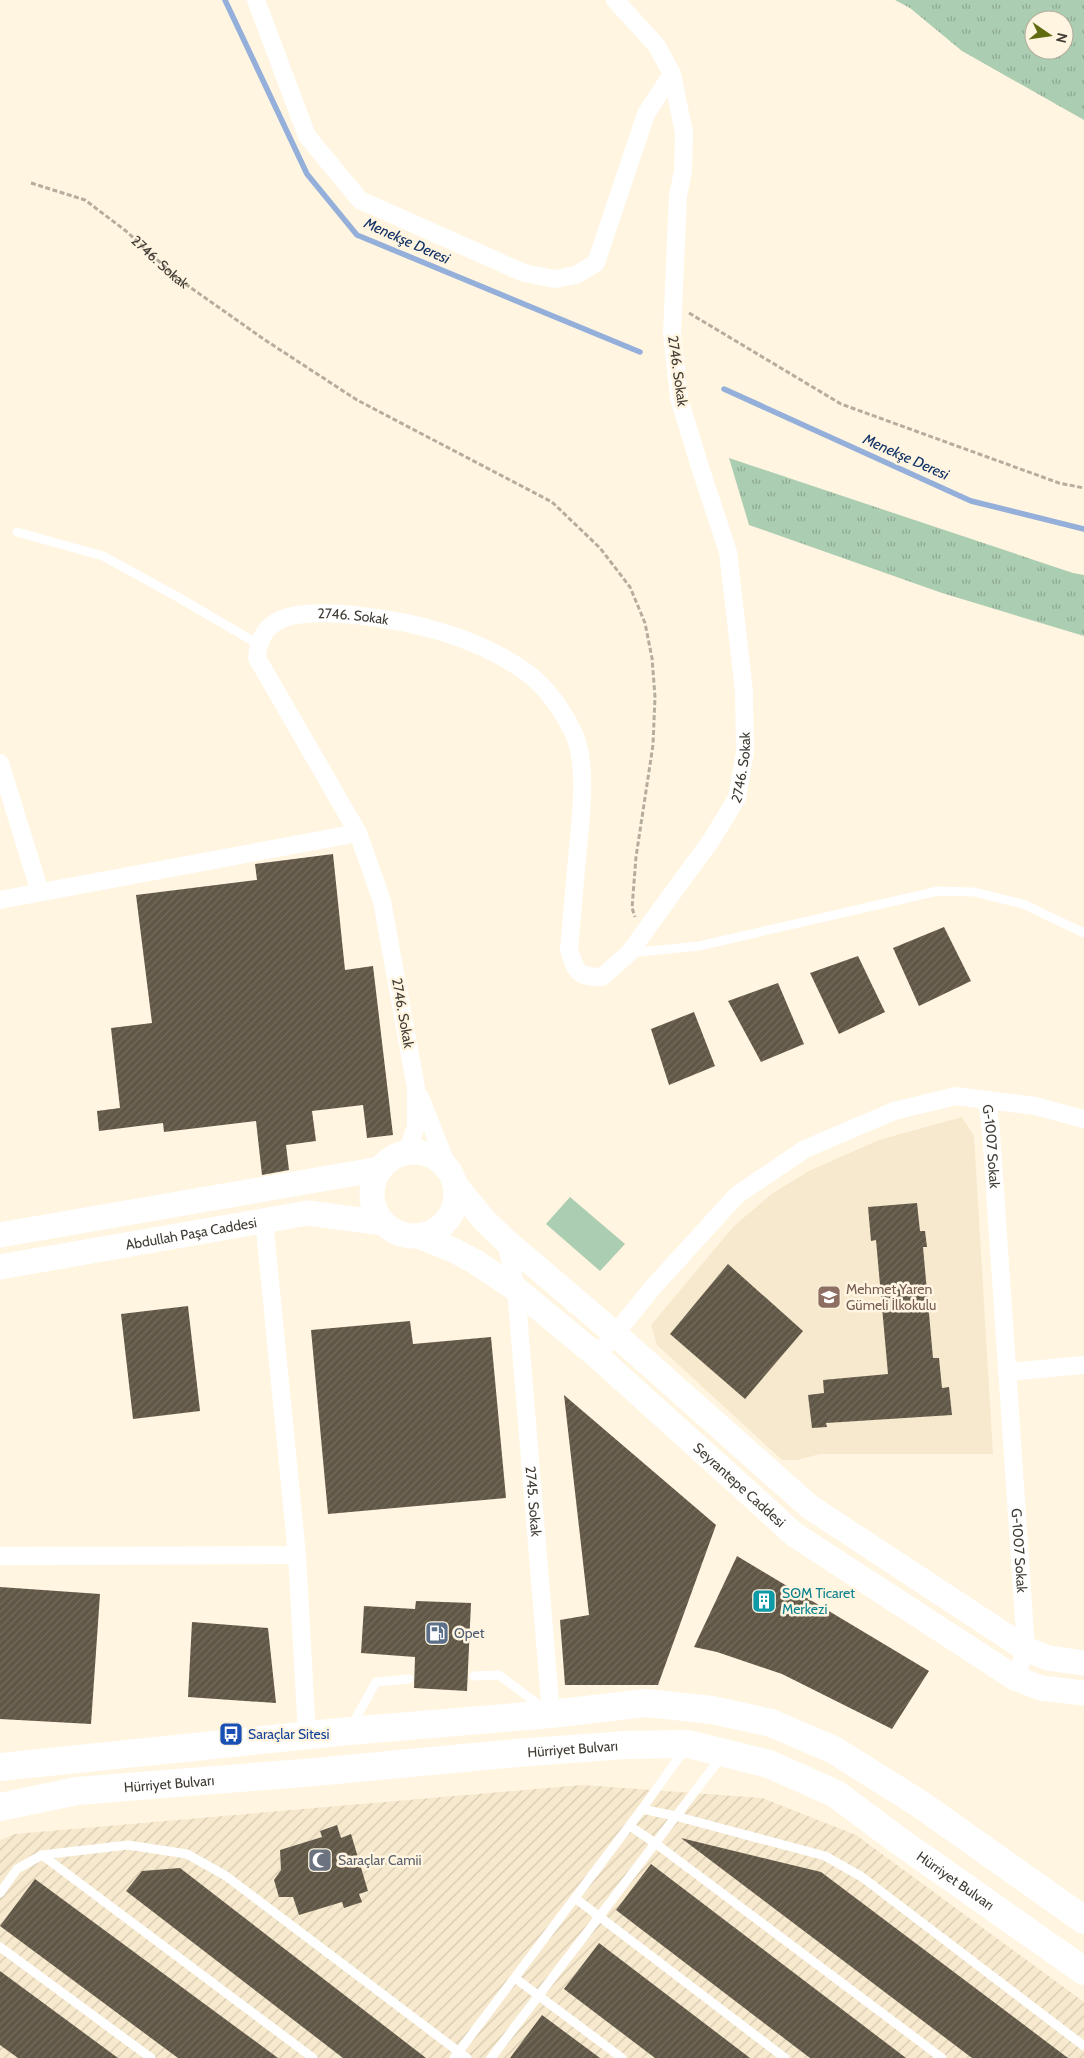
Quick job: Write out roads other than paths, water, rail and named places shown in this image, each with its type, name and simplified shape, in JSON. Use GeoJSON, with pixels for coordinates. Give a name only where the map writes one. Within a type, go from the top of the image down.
{"type":"FeatureCollection","features":[{"type":"Feature","properties":{"kind":"main road"},"geometry":{"type":"LineString","coordinates":[[452,1177],[456,1198],[454,1210],[448,1220],[434,1231],[418,1236],[405,1236],[393,1231],[383,1223],[375,1210],[372,1196],[374,1182],[380,1169],[386,1162],[402,1154],[412,1152],[427,1154],[441,1161],[484,1220],[506,1241],[810,1507],[1026,1649],[1048,1658],[1084,1663]]}},
{"type":"Feature","properties":{"kind":"main road"},"geometry":{"type":"LineString","coordinates":[[0,1235],[380,1169]]}},
{"type":"Feature","properties":{"kind":"main road","name":"Abdullah Paşa Caddesi"},"geometry":{"type":"LineString","coordinates":[[0,1267],[308,1213],[383,1223]]}},
{"type":"Feature","properties":{"kind":"main road","name":"Seyrantepe Caddesi"},"geometry":{"type":"LineString","coordinates":[[418,1236],[454,1250],[516,1289],[597,1356],[795,1535],[1015,1678],[1041,1688],[1084,1693]]}},
{"type":"Feature","properties":{"kind":"main road"},"geometry":{"type":"LineString","coordinates":[[0,1767],[307,1735],[646,1704],[712,1710],[771,1723],[834,1750],[920,1804],[1084,1920]]}},
{"type":"Feature","properties":{"kind":"main road","name":"Hürriyet Bulvarı"},"geometry":{"type":"LineString","coordinates":[[0,1807],[77,1791],[305,1773],[517,1752],[625,1745],[688,1744],[769,1764],[836,1794],[903,1844],[1084,1971]]}},
{"type":"Feature","properties":{"kind":"street"},"geometry":{"type":"LineString","coordinates":[[256,0],[308,136],[360,200],[531,275],[555,279],[576,275],[596,263],[646,114],[672,74]]}},
{"type":"Feature","properties":{"kind":"street","name":"2746. Sokak"},"geometry":{"type":"LineString","coordinates":[[416,1088],[382,901],[358,833],[257,658],[258,644],[265,631],[278,620],[303,614],[348,614],[375,618],[442,632],[494,653],[530,675],[555,702],[574,733],[582,766],[581,821],[569,949],[575,968],[586,977],[602,977],[629,953],[712,839],[737,798],[745,752],[744,692],[728,552],[698,464],[680,398],[672,333],[678,196],[683,171],[684,134],[672,74],[657,46],[634,19],[614,0]]}},
{"type":"Feature","properties":{"kind":"street"},"geometry":{"type":"LineString","coordinates":[[0,763],[40,892]]}},
{"type":"Feature","properties":{"kind":"street"},"geometry":{"type":"LineString","coordinates":[[0,900],[358,833]]}},
{"type":"Feature","properties":{"kind":"street"},"geometry":{"type":"LineString","coordinates":[[402,1154],[410,1144],[416,1126],[416,1088]]}},
{"type":"Feature","properties":{"kind":"street"},"geometry":{"type":"LineString","coordinates":[[416,1088],[452,1177]]}},
{"type":"Feature","properties":{"kind":"street","name":"G-1007 Sokak"},"geometry":{"type":"LineString","coordinates":[[597,1356],[654,1286],[737,1195],[805,1149],[894,1111],[956,1096],[987,1100],[991,1131],[1026,1649],[1015,1678]]}},
{"type":"Feature","properties":{"kind":"street"},"geometry":{"type":"LineString","coordinates":[[987,1100],[1035,1106],[1084,1119]]}},
{"type":"Feature","properties":{"kind":"street"},"geometry":{"type":"LineString","coordinates":[[264,1220],[297,1555],[307,1735]]}},
{"type":"Feature","properties":{"kind":"street","name":"2745. Sokak"},"geometry":{"type":"LineString","coordinates":[[506,1241],[516,1289],[551,1714]]}},
{"type":"Feature","properties":{"kind":"street"},"geometry":{"type":"LineString","coordinates":[[1007,1372],[1084,1365]]}},
{"type":"Feature","properties":{"kind":"street"},"geometry":{"type":"LineString","coordinates":[[0,1556],[297,1555]]}},
{"type":"Feature","properties":{"kind":"lane"},"geometry":{"type":"LineString","coordinates":[[17,532],[103,556],[258,644]]}},
{"type":"Feature","properties":{"kind":"lane"},"geometry":{"type":"LineString","coordinates":[[629,953],[699,946],[938,891],[974,892],[1023,904],[1084,932]]}},
{"type":"Feature","properties":{"kind":"lane"},"geometry":{"type":"LineString","coordinates":[[474,1676],[499,1675],[551,1714]]}},
{"type":"Feature","properties":{"kind":"lane"},"geometry":{"type":"LineString","coordinates":[[349,1731],[376,1682],[409,1678]]}},
{"type":"Feature","properties":{"kind":"lane"},"geometry":{"type":"LineString","coordinates":[[457,2055],[630,1826],[688,1744]]}},
{"type":"Feature","properties":{"kind":"lane"},"geometry":{"type":"LineString","coordinates":[[491,2058],[724,1754]]}},
{"type":"Feature","properties":{"kind":"lane"},"geometry":{"type":"LineString","coordinates":[[642,1809],[676,1816],[825,1856],[862,1877],[1084,2046]]}},
{"type":"Feature","properties":{"kind":"lane"},"geometry":{"type":"LineString","coordinates":[[630,1826],[942,2058]]}},
{"type":"Feature","properties":{"kind":"lane"},"geometry":{"type":"LineString","coordinates":[[0,1893],[17,1869],[42,1855],[128,1846],[187,1854],[226,1876],[457,2055],[467,2058]]}},
{"type":"Feature","properties":{"kind":"lane"},"geometry":{"type":"LineString","coordinates":[[42,1855],[313,2058]]}},
{"type":"Feature","properties":{"kind":"lane"},"geometry":{"type":"LineString","coordinates":[[575,1898],[785,2058]]}},
{"type":"Feature","properties":{"kind":"lane"},"geometry":{"type":"LineString","coordinates":[[0,1946],[150,2058]]}},
{"type":"Feature","properties":{"kind":"lane"},"geometry":{"type":"LineString","coordinates":[[515,1978],[622,2058]]}},
{"type":"Feature","properties":{"kind":"waterway","name":"Menekşe Deresi"},"geometry":{"type":"LineString","coordinates":[[225,0],[307,174],[357,235],[640,352]]}},
{"type":"Feature","properties":{"kind":"waterway","name":"Menekşe Deresi"},"geometry":{"type":"LineString","coordinates":[[724,389],[971,501],[1084,529]]}},
{"type":"Feature","properties":{"kind":"place","name":"Mehmet Yaren Gümeli İlkokulu"},"geometry":{"type":"Point","coordinates":[829,1297]}},
{"type":"Feature","properties":{"kind":"place","name":"SOM Ticaret Merkezi"},"geometry":{"type":"Point","coordinates":[764,1601]}},
{"type":"Feature","properties":{"kind":"place","name":"Opet"},"geometry":{"type":"Point","coordinates":[437,1633]}},
{"type":"Feature","properties":{"kind":"place","name":"Saraçlar Sitesi"},"geometry":{"type":"Point","coordinates":[231,1734]}},
{"type":"Feature","properties":{"kind":"place","name":"Saraçlar Camii"},"geometry":{"type":"Point","coordinates":[320,1860]}}]}
